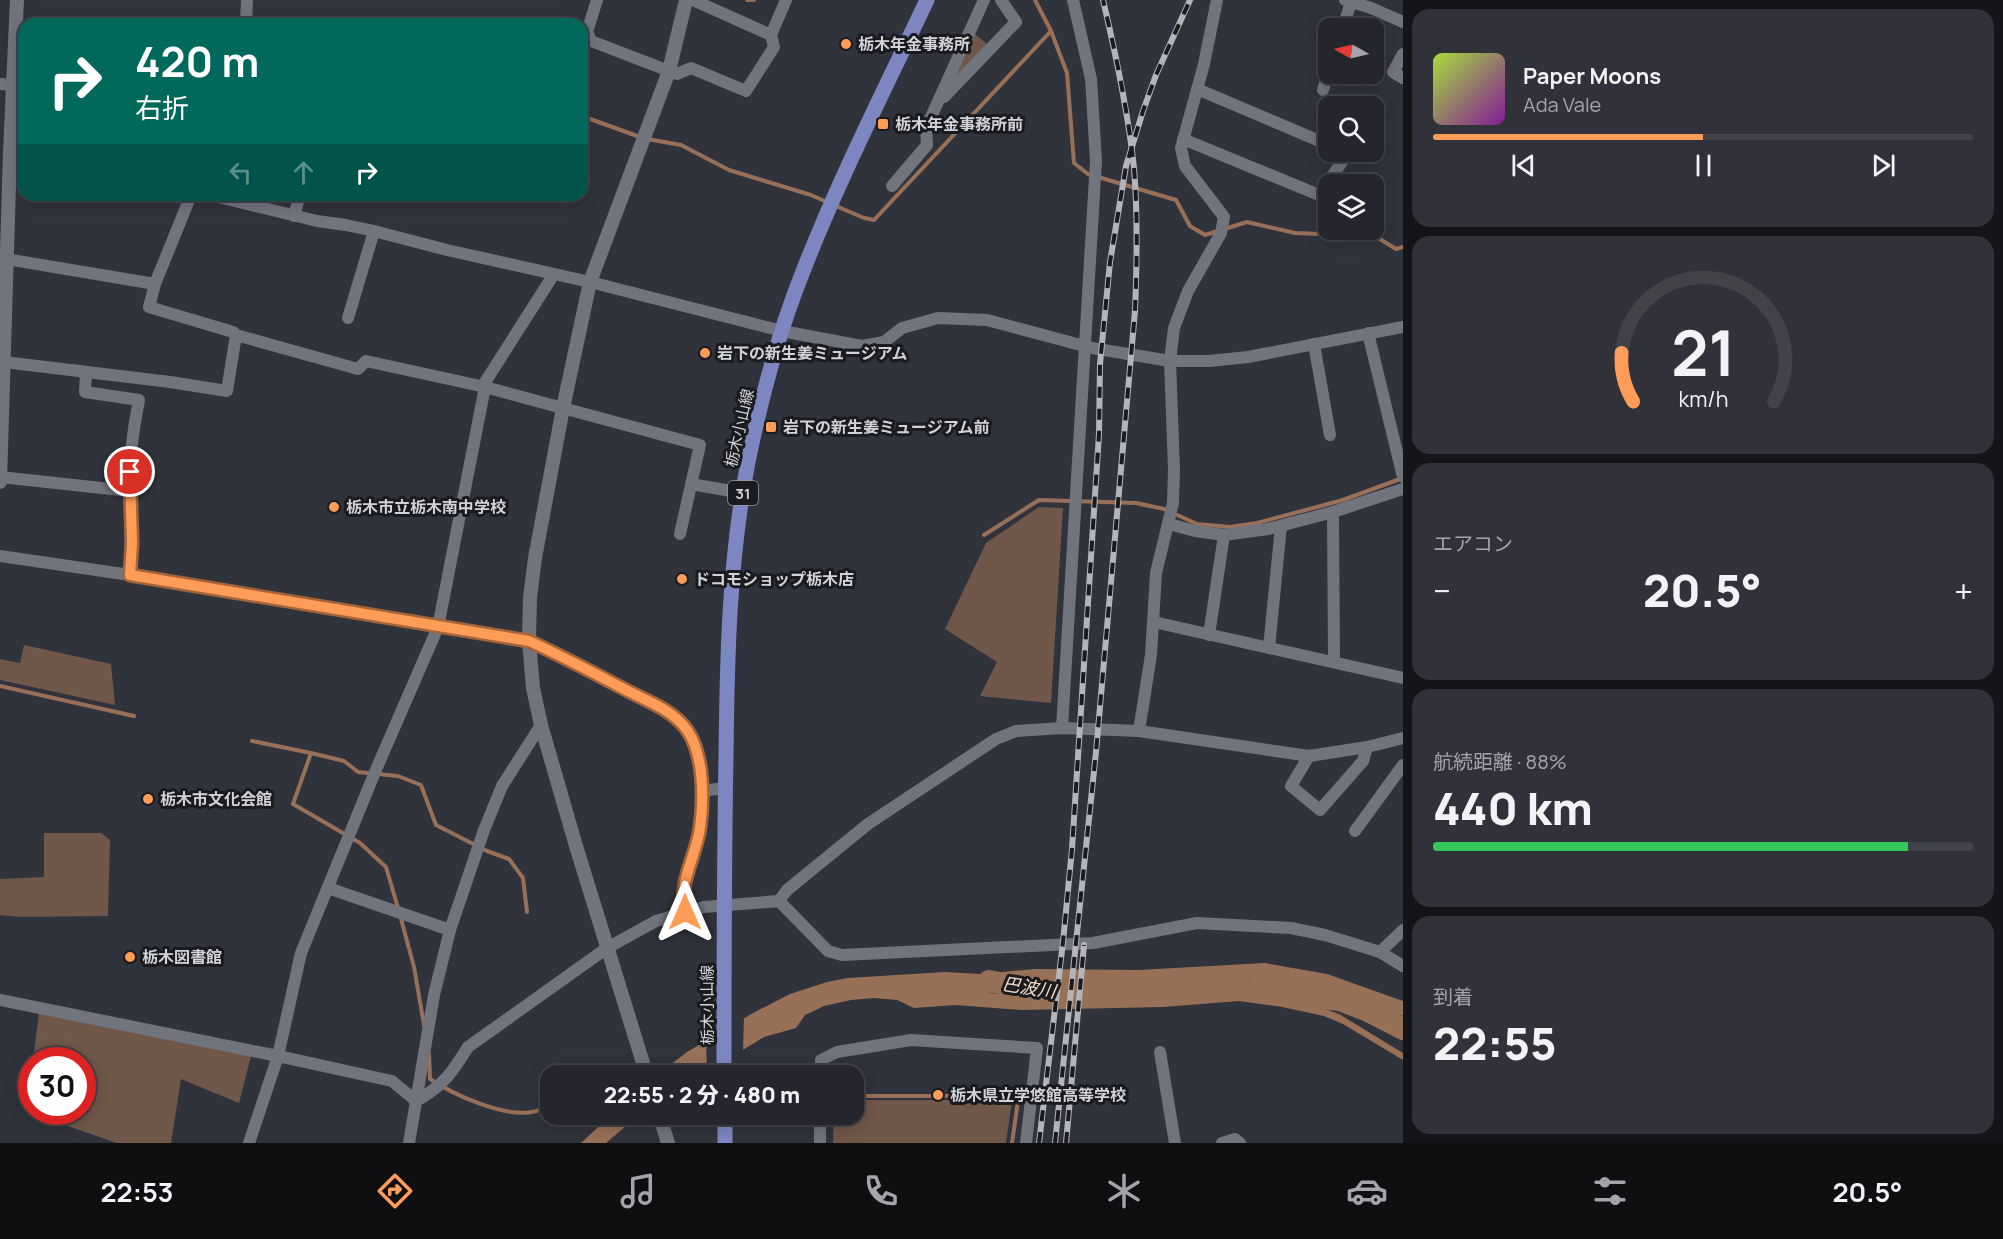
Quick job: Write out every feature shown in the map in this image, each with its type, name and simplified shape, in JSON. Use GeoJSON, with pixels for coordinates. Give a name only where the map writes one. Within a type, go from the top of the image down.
{"type":"FeatureCollection","features":[{"type":"Feature","properties":{"kind":"main road","name":"栃木小山線"},"geometry":{"type":"LineString","coordinates":[[724,1065],[727,667],[730,592],[743,493],[761,408],[782,331],[800,277],[927,0]]}},
{"type":"Feature","properties":{"kind":"main road"},"geometry":{"type":"LineString","coordinates":[[724,1125],[725,1143]]}},
{"type":"Feature","properties":{"kind":"street"},"geometry":{"type":"LineString","coordinates":[[0,482],[4,362],[4,259],[17,154],[7,85],[17,0]]}},
{"type":"Feature","properties":{"kind":"street"},"geometry":{"type":"LineString","coordinates":[[246,18],[248,0]]}},
{"type":"Feature","properties":{"kind":"street"},"geometry":{"type":"LineString","coordinates":[[588,26],[597,0]]}},
{"type":"Feature","properties":{"kind":"street"},"geometry":{"type":"LineString","coordinates":[[643,1065],[532,688],[529,641],[530,598],[562,408],[590,282],[669,71],[686,0]]}},
{"type":"Feature","properties":{"kind":"street"},"geometry":{"type":"LineString","coordinates":[[693,0],[771,35]]}},
{"type":"Feature","properties":{"kind":"street"},"geometry":{"type":"LineString","coordinates":[[588,36],[591,41],[677,74],[691,68],[746,91],[774,47],[771,35],[786,0]]}},
{"type":"Feature","properties":{"kind":"street"},"geometry":{"type":"LineString","coordinates":[[892,186],[927,145],[926,128],[984,0]]}},
{"type":"Feature","properties":{"kind":"street"},"geometry":{"type":"LineString","coordinates":[[938,103],[1016,22],[1001,0]]}},
{"type":"Feature","properties":{"kind":"street"},"geometry":{"type":"LineString","coordinates":[[1062,728],[1096,161],[1091,79],[1073,0]]}},
{"type":"Feature","properties":{"kind":"street"},"geometry":{"type":"LineString","coordinates":[[1139,731],[1148,683],[1156,573],[1173,503],[1170,361],[1174,328],[1188,291],[1221,233],[1224,217],[1185,166],[1181,148],[1197,89],[1216,0]]}},
{"type":"Feature","properties":{"kind":"street"},"geometry":{"type":"LineString","coordinates":[[1344,18],[1348,1],[1403,22]]}},
{"type":"Feature","properties":{"kind":"street"},"geometry":{"type":"LineString","coordinates":[[1403,54],[1393,72],[1403,78]]}},
{"type":"Feature","properties":{"kind":"street"},"geometry":{"type":"LineString","coordinates":[[1323,90],[1325,84]]}},
{"type":"Feature","properties":{"kind":"street"},"geometry":{"type":"LineString","coordinates":[[1197,89],[1318,140]]}},
{"type":"Feature","properties":{"kind":"street"},"geometry":{"type":"LineString","coordinates":[[1183,139],[1319,195],[1342,162]]}},
{"type":"Feature","properties":{"kind":"street"},"geometry":{"type":"LineString","coordinates":[[189,201],[155,284],[149,307],[212,325],[236,335],[358,369],[366,362],[484,387],[700,445],[680,534]]}},
{"type":"Feature","properties":{"kind":"street"},"geometry":{"type":"LineString","coordinates":[[236,201],[328,224],[374,231],[590,282],[782,331],[862,346],[884,342],[903,328],[938,318],[987,320],[1085,346],[1170,361],[1209,361],[1248,357],[1403,327]]}},
{"type":"Feature","properties":{"kind":"street"},"geometry":{"type":"LineString","coordinates":[[294,216],[298,201]]}},
{"type":"Feature","properties":{"kind":"street"},"geometry":{"type":"LineString","coordinates":[[348,318],[374,231]]}},
{"type":"Feature","properties":{"kind":"street"},"geometry":{"type":"LineString","coordinates":[[4,259],[155,284]]}},
{"type":"Feature","properties":{"kind":"street"},"geometry":{"type":"LineString","coordinates":[[249,1143],[278,1056],[301,953],[373,777],[438,627],[484,387],[554,274]]}},
{"type":"Feature","properties":{"kind":"street"},"geometry":{"type":"LineString","coordinates":[[1368,333],[1403,477]]}},
{"type":"Feature","properties":{"kind":"street"},"geometry":{"type":"LineString","coordinates":[[4,362],[227,391],[236,335]]}},
{"type":"Feature","properties":{"kind":"street"},"geometry":{"type":"LineString","coordinates":[[1314,344],[1330,435]]}},
{"type":"Feature","properties":{"kind":"street"},"geometry":{"type":"LineString","coordinates":[[86,373],[84,392],[139,400],[132,434],[129,491],[132,543],[130,575]]}},
{"type":"Feature","properties":{"kind":"street"},"geometry":{"type":"LineString","coordinates":[[0,477],[129,491]]}},
{"type":"Feature","properties":{"kind":"street"},"geometry":{"type":"LineString","coordinates":[[691,484],[743,493]]}},
{"type":"Feature","properties":{"kind":"street"},"geometry":{"type":"LineString","coordinates":[[1169,524],[1224,535],[1281,526],[1403,489]]}},
{"type":"Feature","properties":{"kind":"street"},"geometry":{"type":"LineString","coordinates":[[1333,512],[1334,661]]}},
{"type":"Feature","properties":{"kind":"street"},"geometry":{"type":"LineString","coordinates":[[1269,648],[1281,526]]}},
{"type":"Feature","properties":{"kind":"street"},"geometry":{"type":"LineString","coordinates":[[1209,635],[1224,535]]}},
{"type":"Feature","properties":{"kind":"street"},"geometry":{"type":"LineString","coordinates":[[0,556],[130,575],[529,641],[577,663],[668,712],[687,730],[697,752],[701,791],[700,829],[685,883],[682,900],[685,912]]}},
{"type":"Feature","properties":{"kind":"street"},"geometry":{"type":"LineString","coordinates":[[1154,622],[1403,678]]}},
{"type":"Feature","properties":{"kind":"street"},"geometry":{"type":"LineString","coordinates":[[408,1143],[434,995],[450,930],[483,830],[502,786],[541,725]]}},
{"type":"Feature","properties":{"kind":"street"},"geometry":{"type":"LineString","coordinates":[[779,901],[787,890],[868,824],[996,739],[1016,731],[1062,728],[1139,731],[1309,756],[1368,747],[1403,738]]}},
{"type":"Feature","properties":{"kind":"street"},"geometry":{"type":"LineString","coordinates":[[1309,756],[1291,786],[1320,810],[1363,761],[1368,747]]}},
{"type":"Feature","properties":{"kind":"street"},"geometry":{"type":"LineString","coordinates":[[1355,831],[1403,765]]}},
{"type":"Feature","properties":{"kind":"street"},"geometry":{"type":"LineString","coordinates":[[701,791],[725,788]]}},
{"type":"Feature","properties":{"kind":"street"},"geometry":{"type":"LineString","coordinates":[[328,888],[450,930]]}},
{"type":"Feature","properties":{"kind":"street"},"geometry":{"type":"LineString","coordinates":[[416,1101],[435,1090],[455,1068],[468,1047],[607,948],[656,921],[685,912],[725,904],[779,901],[828,951],[842,956],[1094,943],[1197,923],[1291,928],[1325,935],[1380,952],[1403,966]]}},
{"type":"Feature","properties":{"kind":"street"},"geometry":{"type":"LineString","coordinates":[[1380,952],[1403,930]]}},
{"type":"Feature","properties":{"kind":"street"},"geometry":{"type":"LineString","coordinates":[[0,1000],[392,1081],[416,1101]]}},
{"type":"Feature","properties":{"kind":"street"},"geometry":{"type":"LineString","coordinates":[[821,1065],[821,1060],[837,1052],[911,1040],[1037,1048],[1026,1143]]}},
{"type":"Feature","properties":{"kind":"street"},"geometry":{"type":"LineString","coordinates":[[1160,1052],[1175,1143]]}},
{"type":"Feature","properties":{"kind":"street"},"geometry":{"type":"LineString","coordinates":[[662,1125],[668,1143]]}},
{"type":"Feature","properties":{"kind":"street"},"geometry":{"type":"LineString","coordinates":[[820,1125],[820,1143]]}},
{"type":"Feature","properties":{"kind":"street"},"geometry":{"type":"LineString","coordinates":[[1222,1143],[1235,1139],[1240,1143]]}},
{"type":"Feature","properties":{"kind":"shaded area"},"geometry":{"type":"Polygon","coordinates":[[[974,33],[988,45],[950,86],[974,33]]]}},
{"type":"Feature","properties":{"kind":"shaded area"},"geometry":{"type":"Polygon","coordinates":[[[1039,507],[1063,508],[1051,703],[980,696],[997,662],[945,629],[986,543],[1039,507]]]}},
{"type":"Feature","properties":{"kind":"shaded area"},"geometry":{"type":"Polygon","coordinates":[[[24,645],[111,664],[115,705],[0,680],[0,659],[20,663],[24,645]]]}},
{"type":"Feature","properties":{"kind":"shaded area"},"geometry":{"type":"Polygon","coordinates":[[[44,833],[101,833],[110,840],[108,916],[19,917],[0,915],[0,879],[44,877],[44,833]]]}},
{"type":"Feature","properties":{"kind":"shaded area"},"geometry":{"type":"Polygon","coordinates":[[[1265,963],[1327,974],[1403,1001],[1403,1016],[1326,991],[1244,979],[1164,984],[1029,986],[988,993],[1026,996],[1134,997],[1221,991],[1293,997],[1339,1014],[1403,1053],[1403,1060],[1343,1024],[1324,1016],[1239,1001],[1163,1007],[1021,1010],[955,1005],[914,1008],[897,1000],[874,998],[824,1006],[805,1015],[796,1028],[764,1037],[718,1065],[670,1065],[687,1052],[753,1013],[790,994],[827,982],[848,978],[945,972],[980,974],[1035,969],[1139,970],[1265,963]]]}},
{"type":"Feature","properties":{"kind":"shaded area"},"geometry":{"type":"Polygon","coordinates":[[[39,1013],[251,1056],[239,1103],[181,1079],[171,1143],[117,1143],[65,1125],[96,1125],[96,1047],[35,1047],[39,1013]]]}},
{"type":"Feature","properties":{"kind":"shaded area"},"geometry":{"type":"Polygon","coordinates":[[[864,1100],[1012,1100],[1006,1143],[833,1143],[834,1125],[864,1125],[864,1100]]]}},
{"type":"Feature","properties":{"kind":"shaded area"},"geometry":{"type":"Polygon","coordinates":[[[600,1125],[627,1125],[606,1143],[581,1143],[600,1125]]]}},
{"type":"Feature","properties":{"kind":"pier"},"geometry":{"type":"Polygon","coordinates":[[[744,1015],[743,1053],[723,1065],[707,1065],[706,1037],[744,1015]]]}},
{"type":"Feature","properties":{"kind":"waterway"},"geometry":{"type":"LineString","coordinates":[[747,0],[754,0]]}},
{"type":"Feature","properties":{"kind":"waterway"},"geometry":{"type":"LineString","coordinates":[[1035,0],[1051,31],[1067,73],[1074,163],[1088,174],[1176,200],[1190,226],[1205,235],[1247,222],[1295,233],[1375,236],[1396,249],[1403,247]]}},
{"type":"Feature","properties":{"kind":"waterway"},"geometry":{"type":"LineString","coordinates":[[836,206],[874,220],[1051,31]]}},
{"type":"Feature","properties":{"kind":"waterway"},"geometry":{"type":"LineString","coordinates":[[588,118],[640,137]]}},
{"type":"Feature","properties":{"kind":"waterway"},"geometry":{"type":"LineString","coordinates":[[647,139],[681,145],[729,170],[811,195],[829,203]]}},
{"type":"Feature","properties":{"kind":"waterway"},"geometry":{"type":"LineString","coordinates":[[984,535],[1039,500],[1136,503],[1164,509],[1197,524],[1230,527],[1257,523],[1343,500],[1400,479]]}},
{"type":"Feature","properties":{"kind":"waterway"},"geometry":{"type":"LineString","coordinates":[[0,686],[134,716]]}},
{"type":"Feature","properties":{"kind":"waterway"},"geometry":{"type":"LineString","coordinates":[[252,741],[311,753],[293,804],[360,843],[386,867],[398,908]]}},
{"type":"Feature","properties":{"kind":"waterway"},"geometry":{"type":"LineString","coordinates":[[311,753],[344,761],[358,772],[398,776],[421,785],[436,825],[487,851],[509,859],[523,878],[527,912]]}},
{"type":"Feature","properties":{"kind":"waterway"},"geometry":{"type":"LineString","coordinates":[[400,915],[414,967],[424,1025]]}},
{"type":"Feature","properties":{"kind":"waterway","name":"巴波川"},"geometry":{"type":"LineString","coordinates":[[989,981],[1052,993],[1153,989],[1263,991],[1340,1000],[1403,1029]]}},
{"type":"Feature","properties":{"kind":"waterway"},"geometry":{"type":"LineString","coordinates":[[429,1053],[430,1079],[452,1092],[507,1111],[520,1113],[540,1110]]}},
{"type":"Feature","properties":{"kind":"waterway"},"geometry":{"type":"LineString","coordinates":[[864,1096],[1016,1096],[1018,1101],[1012,1143]]}},
{"type":"Feature","properties":{"kind":"railway"},"geometry":{"type":"LineString","coordinates":[[1055,1143],[1096,752],[1135,311],[1137,240],[1134,168],[1121,83],[1103,0]]}},
{"type":"Feature","properties":{"kind":"railway"},"geometry":{"type":"LineString","coordinates":[[1039,1143],[1072,849],[1099,434],[1100,364],[1110,262],[1126,166],[1156,75],[1190,0]]}},
{"type":"Feature","properties":{"kind":"railway"},"geometry":{"type":"LineString","coordinates":[[1066,1143],[1084,945]]}},
{"type":"Feature","properties":{"kind":"place","name":"栃木年金事務所"},"geometry":{"type":"Point","coordinates":[846,44]}},
{"type":"Feature","properties":{"kind":"place","name":"栃木年金事務所前"},"geometry":{"type":"Point","coordinates":[883,124]}},
{"type":"Feature","properties":{"kind":"place","name":"岩下の新生姜ミュージアム"},"geometry":{"type":"Point","coordinates":[705,353]}},
{"type":"Feature","properties":{"kind":"place","name":"岩下の新生姜ミュージアム前"},"geometry":{"type":"Point","coordinates":[771,427]}},
{"type":"Feature","properties":{"kind":"place","name":"栃木市立栃木南中学校"},"geometry":{"type":"Point","coordinates":[334,507]}},
{"type":"Feature","properties":{"kind":"place","name":"ドコモショップ栃木店"},"geometry":{"type":"Point","coordinates":[682,579]}},
{"type":"Feature","properties":{"kind":"place","name":"栃木市文化会館"},"geometry":{"type":"Point","coordinates":[148,799]}},
{"type":"Feature","properties":{"kind":"place","name":"栃木図書館"},"geometry":{"type":"Point","coordinates":[130,957]}},
{"type":"Feature","properties":{"kind":"place","name":"栃木県立学悠館高等学校"},"geometry":{"type":"Point","coordinates":[938,1095]}},
{"type":"Feature","properties":{"kind":"route"},"geometry":{"type":"LineString","coordinates":[[130,472],[132,543],[130,575],[529,641],[577,663],[668,712],[687,730],[697,752],[700,774],[700,829],[685,883],[682,900],[685,912]]}}]}
